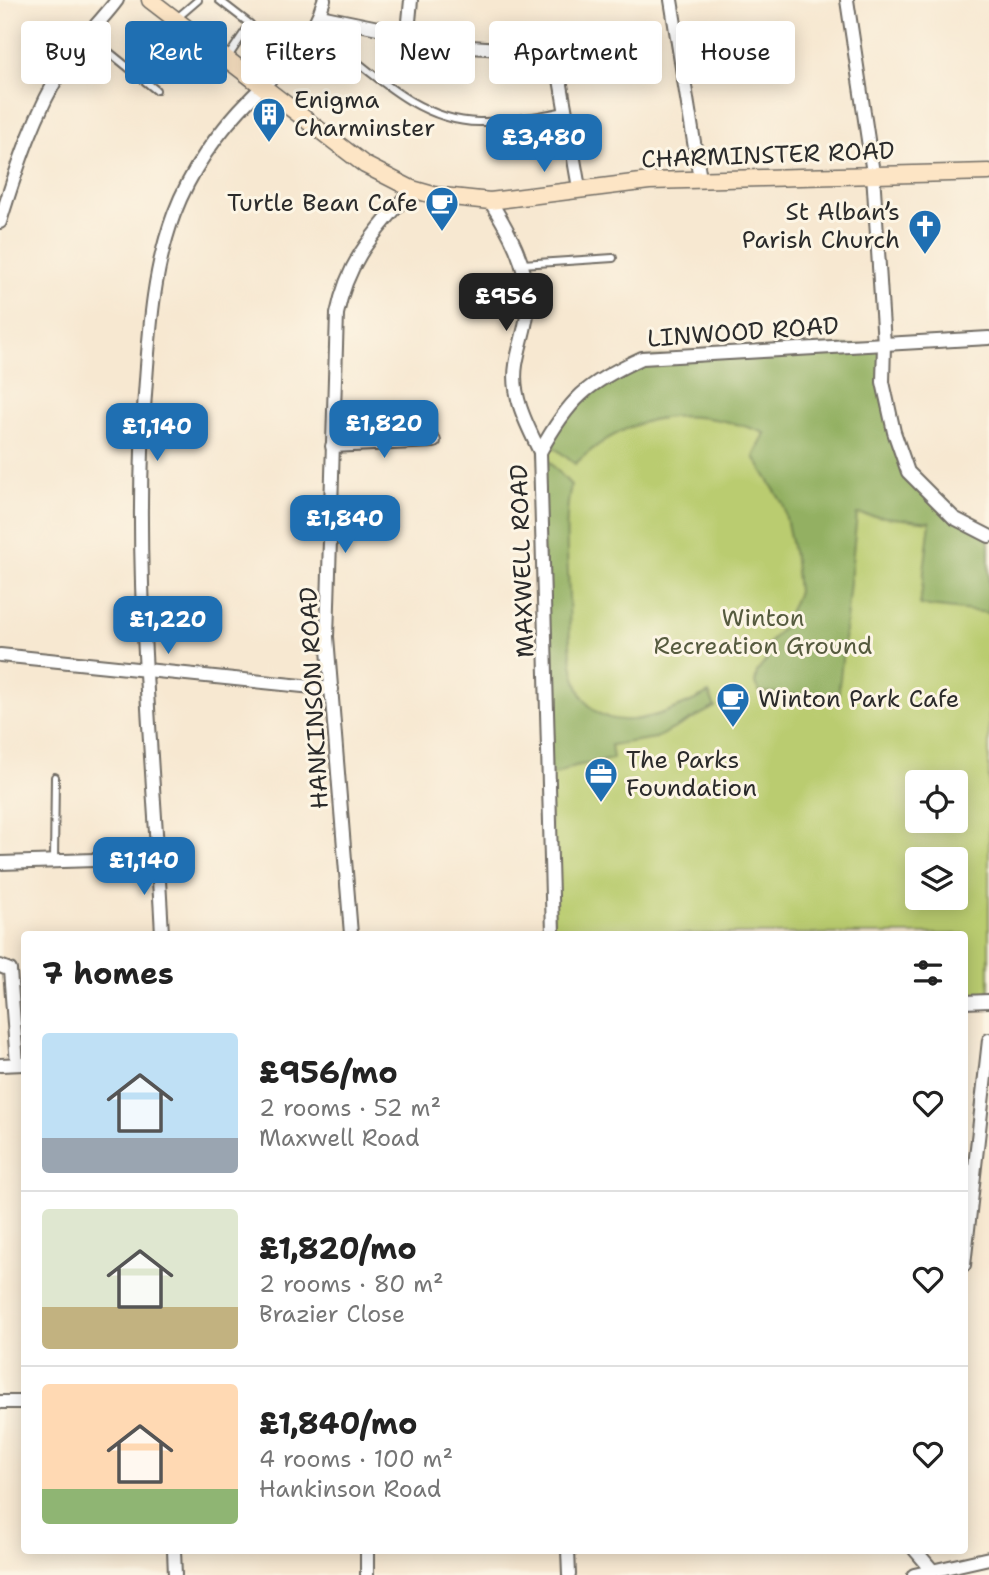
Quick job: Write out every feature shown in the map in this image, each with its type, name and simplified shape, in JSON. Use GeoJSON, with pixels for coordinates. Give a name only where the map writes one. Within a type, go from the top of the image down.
{"type":"FeatureCollection","features":[{"type":"Feature","properties":{"kind":"main road","name":"CHARMINSTER ROAD"},"geometry":{"type":"LineString","coordinates":[[150,0],[178,21]]}},
{"type":"Feature","properties":{"kind":"main road","name":"CHARMINSTER ROAD"},"geometry":{"type":"LineString","coordinates":[[227,59],[365,165],[412,189],[463,200],[490,201],[579,188],[700,179],[989,172]]}},
{"type":"Feature","properties":{"kind":"street"},"geometry":{"type":"LineString","coordinates":[[100,21],[117,0]]}},
{"type":"Feature","properties":{"kind":"street"},"geometry":{"type":"LineString","coordinates":[[316,21],[324,0]]}},
{"type":"Feature","properties":{"kind":"street"},"geometry":{"type":"LineString","coordinates":[[409,21],[411,0]]}},
{"type":"Feature","properties":{"kind":"street"},"geometry":{"type":"LineString","coordinates":[[671,0],[700,179]]}},
{"type":"Feature","properties":{"kind":"street"},"geometry":{"type":"LineString","coordinates":[[847,0],[873,173],[884,344],[883,383],[908,472],[954,518],[987,532]]}},
{"type":"Feature","properties":{"kind":"street"},"geometry":{"type":"LineString","coordinates":[[475,47],[549,52],[557,62],[579,188]]}},
{"type":"Feature","properties":{"kind":"street"},"geometry":{"type":"LineString","coordinates":[[0,222],[28,139],[54,84]]}},
{"type":"Feature","properties":{"kind":"street"},"geometry":{"type":"LineString","coordinates":[[162,931],[141,471],[156,274],[175,212],[206,150],[267,84]]}},
{"type":"Feature","properties":{"kind":"street","name":"HANKINSON ROAD"},"geometry":{"type":"LineString","coordinates":[[351,931],[327,587],[337,314],[344,283],[362,247],[412,189]]}},
{"type":"Feature","properties":{"kind":"street","name":"MAXWELL ROAD"},"geometry":{"type":"LineString","coordinates":[[490,201],[510,234],[522,264],[529,302],[516,369],[520,411],[540,452],[553,931]]}},
{"type":"Feature","properties":{"kind":"street","name":"LINWOOD ROAD"},"geometry":{"type":"LineString","coordinates":[[540,452],[560,416],[599,377],[642,358],[989,338]]}},
{"type":"Feature","properties":{"kind":"street"},"geometry":{"type":"LineString","coordinates":[[332,446],[434,441]]}},
{"type":"Feature","properties":{"kind":"street"},"geometry":{"type":"LineString","coordinates":[[0,655],[332,689]]}},
{"type":"Feature","properties":{"kind":"street"},"geometry":{"type":"LineString","coordinates":[[0,863],[159,858]]}},
{"type":"Feature","properties":{"kind":"street"},"geometry":{"type":"LineString","coordinates":[[0,966],[10,970],[21,1064],[0,1065]]}},
{"type":"Feature","properties":{"kind":"street"},"geometry":{"type":"LineString","coordinates":[[968,1002],[989,1001]]}},
{"type":"Feature","properties":{"kind":"street"},"geometry":{"type":"LineString","coordinates":[[968,1229],[989,1040]]}},
{"type":"Feature","properties":{"kind":"street"},"geometry":{"type":"LineString","coordinates":[[0,1402],[21,1402]]}},
{"type":"Feature","properties":{"kind":"street"},"geometry":{"type":"LineString","coordinates":[[174,1554],[175,1575]]}},
{"type":"Feature","properties":{"kind":"street"},"geometry":{"type":"LineString","coordinates":[[367,1554],[367,1575]]}},
{"type":"Feature","properties":{"kind":"street"},"geometry":{"type":"LineString","coordinates":[[568,1554],[569,1575]]}},
{"type":"Feature","properties":{"kind":"street"},"geometry":{"type":"LineString","coordinates":[[924,1554],[933,1571]]}},
{"type":"Feature","properties":{"kind":"street"},"geometry":{"type":"LineString","coordinates":[[914,1575],[989,1558]]}},
{"type":"Feature","properties":{"kind":"lane"},"geometry":{"type":"LineString","coordinates":[[175,19],[198,0]]}},
{"type":"Feature","properties":{"kind":"lane"},"geometry":{"type":"LineString","coordinates":[[219,0],[250,24],[227,59]]}},
{"type":"Feature","properties":{"kind":"lane"},"geometry":{"type":"LineString","coordinates":[[111,54],[156,90]]}},
{"type":"Feature","properties":{"kind":"lane"},"geometry":{"type":"LineString","coordinates":[[361,60],[408,101],[447,117],[477,122],[501,121],[565,111]]}},
{"type":"Feature","properties":{"kind":"lane"},"geometry":{"type":"LineString","coordinates":[[522,264],[613,258]]}},
{"type":"Feature","properties":{"kind":"lane"},"geometry":{"type":"LineString","coordinates":[[54,861],[55,776]]}},
{"type":"Feature","properties":{"kind":"green space"},"geometry":{"type":"Polygon","coordinates":[[[884,344],[883,383],[908,472],[954,518],[989,531],[989,613],[920,605],[930,522],[857,514],[838,698],[760,692],[755,684],[757,672],[768,658],[764,649],[783,627],[798,592],[795,561],[783,504],[754,457],[765,433],[712,419],[688,416],[664,418],[619,432],[575,464],[546,441],[560,416],[642,358],[884,344]]]}},
{"type":"Feature","properties":{"kind":"green space","name":"Winton Recreation Ground"},"geometry":{"type":"Polygon","coordinates":[[[883,383],[908,472],[954,518],[989,536],[989,1001],[968,1002],[968,931],[553,931],[540,445],[554,425],[883,383]]]}},
{"type":"Feature","properties":{"kind":"green space"},"geometry":{"type":"Polygon","coordinates":[[[540,452],[571,485],[567,526],[570,647],[575,677],[584,699],[597,713],[614,719],[633,720],[652,716],[709,693],[715,707],[656,738],[611,745],[613,759],[575,766],[549,777],[540,452]]]}},
{"type":"Feature","properties":{"kind":"place","name":"Enigma Charminster"},"geometry":{"type":"Point","coordinates":[269,144]}},
{"type":"Feature","properties":{"kind":"place","name":"Turtle Bean Cafe"},"geometry":{"type":"Point","coordinates":[442,233]}},
{"type":"Feature","properties":{"kind":"place","name":"St Alban’s Parish Church"},"geometry":{"type":"Point","coordinates":[925,256]}},
{"type":"Feature","properties":{"kind":"place","name":"Winton Park Cafe"},"geometry":{"type":"Point","coordinates":[733,729]}},
{"type":"Feature","properties":{"kind":"place","name":"The Parks Foundation"},"geometry":{"type":"Point","coordinates":[601,804]}}]}
